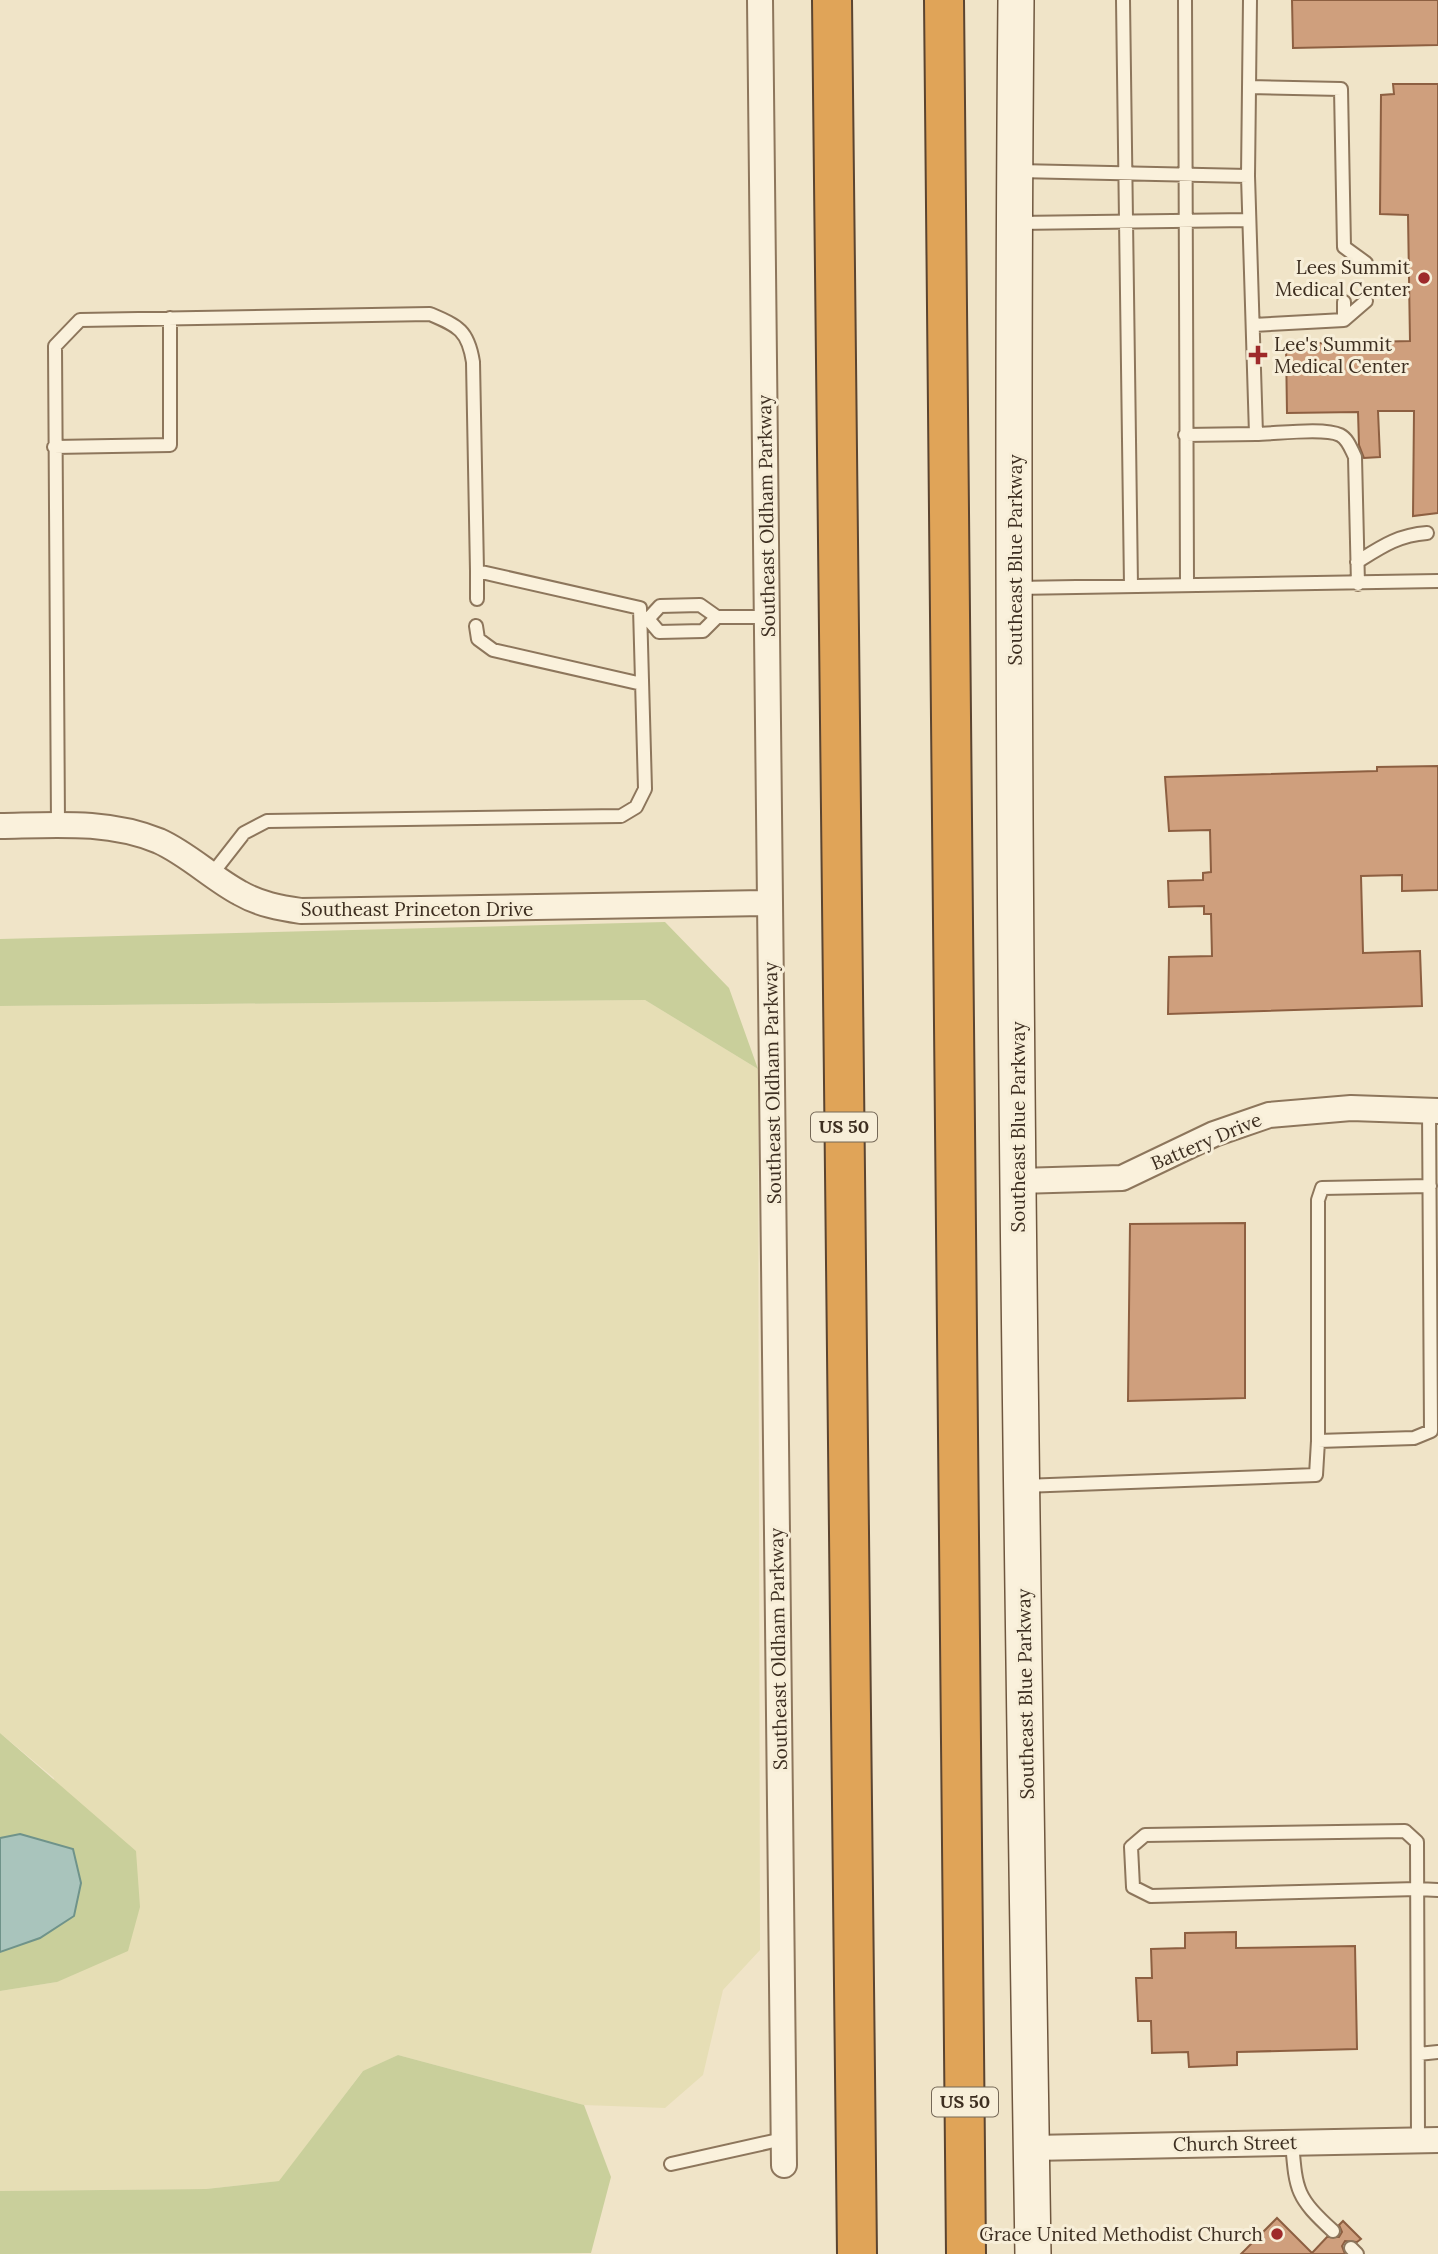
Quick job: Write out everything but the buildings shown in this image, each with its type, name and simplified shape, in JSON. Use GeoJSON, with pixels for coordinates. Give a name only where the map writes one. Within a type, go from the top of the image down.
{"type":"FeatureCollection","features":[{"type":"Feature","properties":{"kind":"highway","name":"US 50"},"geometry":{"type":"LineString","coordinates":[[832,0],[857,2254]]}},
{"type":"Feature","properties":{"kind":"highway","name":"US 50"},"geometry":{"type":"LineString","coordinates":[[944,0],[966,2254]]}},
{"type":"Feature","properties":{"kind":"street","name":"Southeast Oldham Parkway"},"geometry":{"type":"LineString","coordinates":[[760,0],[784,2165]]}},
{"type":"Feature","properties":{"kind":"street","name":"Southeast Blue Parkway"},"geometry":{"type":"LineString","coordinates":[[1016,0],[1013,223],[1018,1181],[1034,2254]]}},
{"type":"Feature","properties":{"kind":"street","name":"Southeast Princeton Drive"},"geometry":{"type":"LineString","coordinates":[[0,826],[102,826],[131,830],[162,843],[239,893],[268,906],[301,911],[770,903]]}},
{"type":"Feature","properties":{"kind":"street","name":"Battery Drive"},"geometry":{"type":"LineString","coordinates":[[1018,1181],[1122,1178],[1214,1134],[1269,1115],[1351,1108],[1434,1110]]}},
{"type":"Feature","properties":{"kind":"street","name":"Church Street"},"geometry":{"type":"LineString","coordinates":[[1032,2148],[1428,2140]]}},
{"type":"Feature","properties":{"kind":"lane"},"geometry":{"type":"LineString","coordinates":[[1123,0],[1130,586]]}},
{"type":"Feature","properties":{"kind":"lane"},"geometry":{"type":"LineString","coordinates":[[1185,0],[1187,585]]}},
{"type":"Feature","properties":{"kind":"lane"},"geometry":{"type":"LineString","coordinates":[[1250,0],[1248,176],[1256,434]]}},
{"type":"Feature","properties":{"kind":"lane"},"geometry":{"type":"LineString","coordinates":[[1249,87],[1341,89],[1344,264]]}},
{"type":"Feature","properties":{"kind":"lane"},"geometry":{"type":"LineString","coordinates":[[1015,171],[1248,176]]}},
{"type":"Feature","properties":{"kind":"lane"},"geometry":{"type":"LineString","coordinates":[[1013,223],[1249,220]]}},
{"type":"Feature","properties":{"kind":"lane"},"geometry":{"type":"LineString","coordinates":[[1344,247],[1366,263]]}},
{"type":"Feature","properties":{"kind":"lane"},"geometry":{"type":"LineString","coordinates":[[1253,325],[1344,320],[1366,301]]}},
{"type":"Feature","properties":{"kind":"lane"},"geometry":{"type":"LineString","coordinates":[[1344,302],[1344,320]]}},
{"type":"Feature","properties":{"kind":"lane"},"geometry":{"type":"LineString","coordinates":[[58,825],[55,346],[80,320],[430,314],[457,325],[470,343],[473,362],[477,599]]}},
{"type":"Feature","properties":{"kind":"lane"},"geometry":{"type":"LineString","coordinates":[[54,447],[170,445],[170,318]]}},
{"type":"Feature","properties":{"kind":"lane"},"geometry":{"type":"LineString","coordinates":[[1185,435],[1340,435],[1349,444],[1354,457],[1358,584]]}},
{"type":"Feature","properties":{"kind":"lane"},"geometry":{"type":"LineString","coordinates":[[1357,562],[1388,541],[1404,535],[1427,533]]}},
{"type":"Feature","properties":{"kind":"lane"},"geometry":{"type":"LineString","coordinates":[[212,874],[244,833],[267,821],[621,816],[636,807],[645,789],[642,684],[644,619],[640,608],[477,571]]}},
{"type":"Feature","properties":{"kind":"lane"},"geometry":{"type":"LineString","coordinates":[[1016,588],[1438,582]]}},
{"type":"Feature","properties":{"kind":"lane"},"geometry":{"type":"LineString","coordinates":[[644,619],[660,606],[699,605],[717,617],[767,617]]}},
{"type":"Feature","properties":{"kind":"lane"},"geometry":{"type":"LineString","coordinates":[[644,619],[659,632],[681,632],[703,631],[717,617]]}},
{"type":"Feature","properties":{"kind":"lane"},"geometry":{"type":"LineString","coordinates":[[476,626],[478,639],[494,650],[642,684]]}},
{"type":"Feature","properties":{"kind":"lane"},"geometry":{"type":"LineString","coordinates":[[1318,1441],[1414,1438],[1431,1431],[1430,1186],[1434,1110]]}},
{"type":"Feature","properties":{"kind":"lane"},"geometry":{"type":"LineString","coordinates":[[1022,1486],[1316,1475],[1318,1200],[1322,1188],[1430,1186]]}},
{"type":"Feature","properties":{"kind":"lane"},"geometry":{"type":"LineString","coordinates":[[1428,2140],[1418,2054],[1417,1889],[1417,1842],[1405,1831],[1145,1835],[1131,1847],[1133,1887],[1151,1896],[1417,1889],[1438,1890]]}},
{"type":"Feature","properties":{"kind":"lane"},"geometry":{"type":"LineString","coordinates":[[1418,2054],[1438,2053]]}},
{"type":"Feature","properties":{"kind":"lane"},"geometry":{"type":"LineString","coordinates":[[671,2164],[783,2139]]}},
{"type":"Feature","properties":{"kind":"lane"},"geometry":{"type":"LineString","coordinates":[[1292,2142],[1295,2184],[1304,2205],[1333,2231]]}},
{"type":"Feature","properties":{"kind":"shaded area"},"geometry":{"type":"Polygon","coordinates":[[[645,1000],[758,1069],[760,1950],[723,1990],[703,2075],[665,2108],[584,2105],[398,2055],[362,2072],[280,2181],[206,2189],[0,2191],[0,1991],[57,1982],[54,1778],[0,1733],[0,1006],[645,1000]]]}},
{"type":"Feature","properties":{"kind":"green space"},"geometry":{"type":"Polygon","coordinates":[[[665,922],[729,988],[758,1069],[645,1000],[0,1006],[0,939],[665,922]]]}},
{"type":"Feature","properties":{"kind":"green space"},"geometry":{"type":"Polygon","coordinates":[[[0,1733],[136,1851],[140,1907],[128,1951],[57,1982],[0,1991],[0,1952],[40,1938],[20,1834],[0,1838],[0,1733]]]}},
{"type":"Feature","properties":{"kind":"green space"},"geometry":{"type":"Polygon","coordinates":[[[398,2055],[584,2105],[611,2177],[591,2253],[0,2254],[0,2191],[206,2189],[279,2181],[363,2071],[398,2055]]]}},
{"type":"Feature","properties":{"kind":"water"},"geometry":{"type":"Polygon","coordinates":[[[20,1834],[73,1849],[81,1883],[74,1916],[40,1938],[0,1952],[0,1838],[20,1834]]]}},
{"type":"Feature","properties":{"kind":"place","name":"Lees Summit Medical Center"},"geometry":{"type":"Point","coordinates":[1424,278]}},
{"type":"Feature","properties":{"kind":"place","name":"Lee's Summit Medical Center"},"geometry":{"type":"Point","coordinates":[1258,355]}},
{"type":"Feature","properties":{"kind":"place","name":"Grace United Methodist Church"},"geometry":{"type":"Point","coordinates":[1277,2234]}}]}
